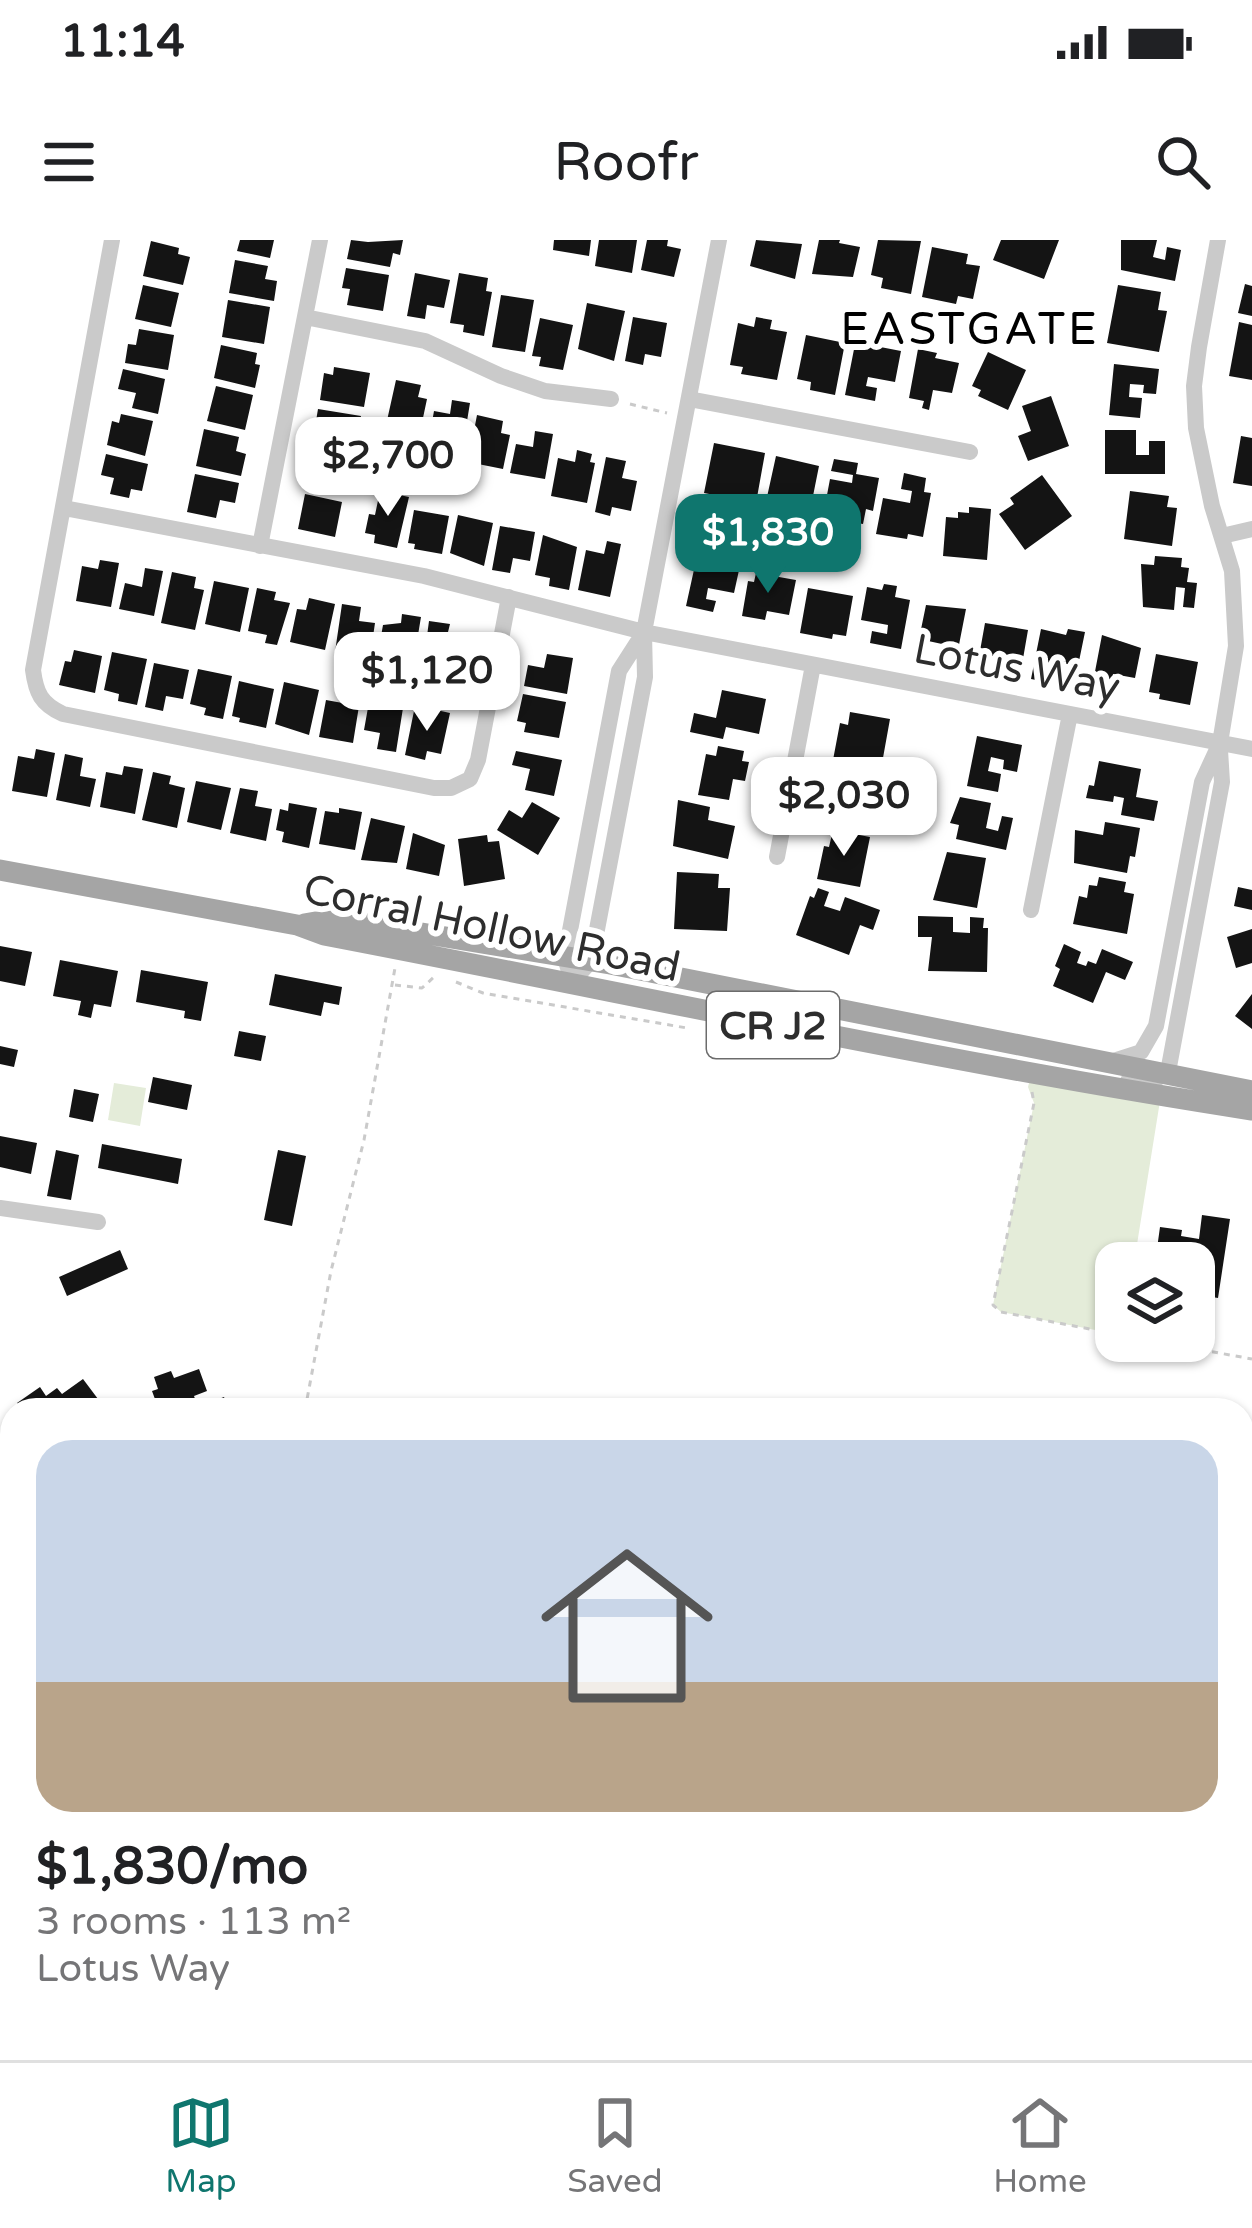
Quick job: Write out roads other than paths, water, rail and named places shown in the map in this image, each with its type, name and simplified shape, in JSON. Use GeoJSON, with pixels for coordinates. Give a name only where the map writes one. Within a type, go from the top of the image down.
{"type":"FeatureCollection","features":[{"type":"Feature","properties":{"kind":"main road","name":"Corral Hollow Road"},"geometry":{"type":"LineString","coordinates":[[0,870],[297,925],[443,963],[572,982],[665,1005],[1252,1110]]}},
{"type":"Feature","properties":{"kind":"main road"},"geometry":{"type":"LineString","coordinates":[[297,925],[327,920],[367,924],[591,961],[1252,1091]]}},
{"type":"Feature","properties":{"kind":"street"},"geometry":{"type":"LineString","coordinates":[[112,240],[33,670],[37,693],[49,707],[434,788],[461,784],[470,779],[478,760],[508,598]]}},
{"type":"Feature","properties":{"kind":"street"},"geometry":{"type":"LineString","coordinates":[[260,546],[320,240]]}},
{"type":"Feature","properties":{"kind":"street"},"geometry":{"type":"LineString","coordinates":[[572,982],[591,961],[645,677],[644,632],[718,240]]}},
{"type":"Feature","properties":{"kind":"street"},"geometry":{"type":"LineString","coordinates":[[1109,1062],[1141,1052],[1156,1026],[1202,782],[1220,743],[1233,676],[1237,611],[1232,571],[1196,428],[1194,386],[1218,240]]}},
{"type":"Feature","properties":{"kind":"street"},"geometry":{"type":"LineString","coordinates":[[305,317],[425,341],[545,391],[611,399]]}},
{"type":"Feature","properties":{"kind":"street"},"geometry":{"type":"LineString","coordinates":[[687,408],[970,452]]}},
{"type":"Feature","properties":{"kind":"street","name":"Lotus Way"},"geometry":{"type":"LineString","coordinates":[[64,508],[424,577],[644,632],[1252,749]]}},
{"type":"Feature","properties":{"kind":"street"},"geometry":{"type":"LineString","coordinates":[[1222,536],[1252,529]]}},
{"type":"Feature","properties":{"kind":"street"},"geometry":{"type":"LineString","coordinates":[[572,982],[565,958],[620,671],[644,632]]}},
{"type":"Feature","properties":{"kind":"street"},"geometry":{"type":"LineString","coordinates":[[777,857],[813,665]]}},
{"type":"Feature","properties":{"kind":"street"},"geometry":{"type":"LineString","coordinates":[[1031,910],[1070,714]]}},
{"type":"Feature","properties":{"kind":"street"},"geometry":{"type":"LineString","coordinates":[[923,1052],[969,1052],[1140,1083],[1168,1072],[1222,782],[1220,743]]}},
{"type":"Feature","properties":{"kind":"street"},"geometry":{"type":"LineString","coordinates":[[0,1208],[98,1222]]}},
{"type":"Feature","properties":{"kind":"district","name":"EASTGATE"},"geometry":{"type":"Point","coordinates":[970,328]}}]}
